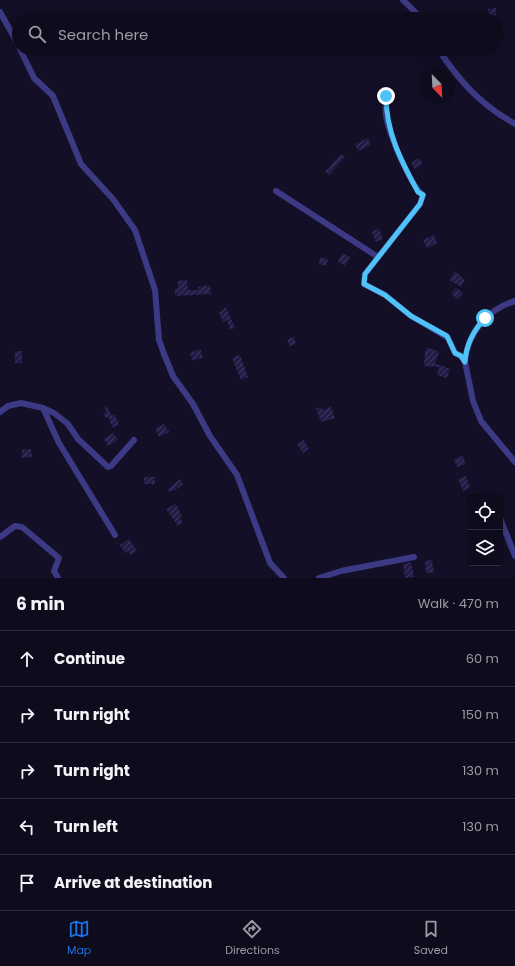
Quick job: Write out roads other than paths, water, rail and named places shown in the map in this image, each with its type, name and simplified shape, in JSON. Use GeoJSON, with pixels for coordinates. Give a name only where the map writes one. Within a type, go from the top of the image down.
{"type":"FeatureCollection","features":[{"type":"Feature","properties":{"kind":"street"},"geometry":{"type":"LineString","coordinates":[[403,0],[415,12]]}},
{"type":"Feature","properties":{"kind":"street"},"geometry":{"type":"LineString","coordinates":[[0,12],[12,33]]}},
{"type":"Feature","properties":{"kind":"street"},"geometry":{"type":"LineString","coordinates":[[23,56],[34,78],[53,96],[81,164],[113,199],[135,230],[155,290],[159,340],[173,376],[193,404],[214,442],[237,475],[270,563],[284,578]]}},
{"type":"Feature","properties":{"kind":"street"},"geometry":{"type":"LineString","coordinates":[[443,56],[469,90],[486,105],[515,124]]}},
{"type":"Feature","properties":{"kind":"street"},"geometry":{"type":"LineString","coordinates":[[386,96],[386,116],[401,160],[418,192],[423,195],[420,204],[365,274],[364,284],[385,295],[411,316],[447,336],[455,353],[461,356],[465,362]]}},
{"type":"Feature","properties":{"kind":"street"},"geometry":{"type":"LineString","coordinates":[[276,191],[378,257]]}},
{"type":"Feature","properties":{"kind":"street"},"geometry":{"type":"LineString","coordinates":[[515,301],[500,307],[485,318],[478,327],[466,349],[465,362],[473,401],[482,420],[515,462]]}},
{"type":"Feature","properties":{"kind":"street"},"geometry":{"type":"LineString","coordinates":[[0,412],[15,403],[43,408],[63,420],[78,439],[108,467],[111,466],[134,440]]}},
{"type":"Feature","properties":{"kind":"street"},"geometry":{"type":"LineString","coordinates":[[43,408],[59,443],[114,535]]}},
{"type":"Feature","properties":{"kind":"street"},"geometry":{"type":"LineString","coordinates":[[0,537],[15,526],[22,527],[59,558],[54,571],[58,578]]}},
{"type":"Feature","properties":{"kind":"street"},"geometry":{"type":"LineString","coordinates":[[503,526],[515,556]]}},
{"type":"Feature","properties":{"kind":"street"},"geometry":{"type":"LineString","coordinates":[[319,578],[341,571],[414,557]]}}]}
